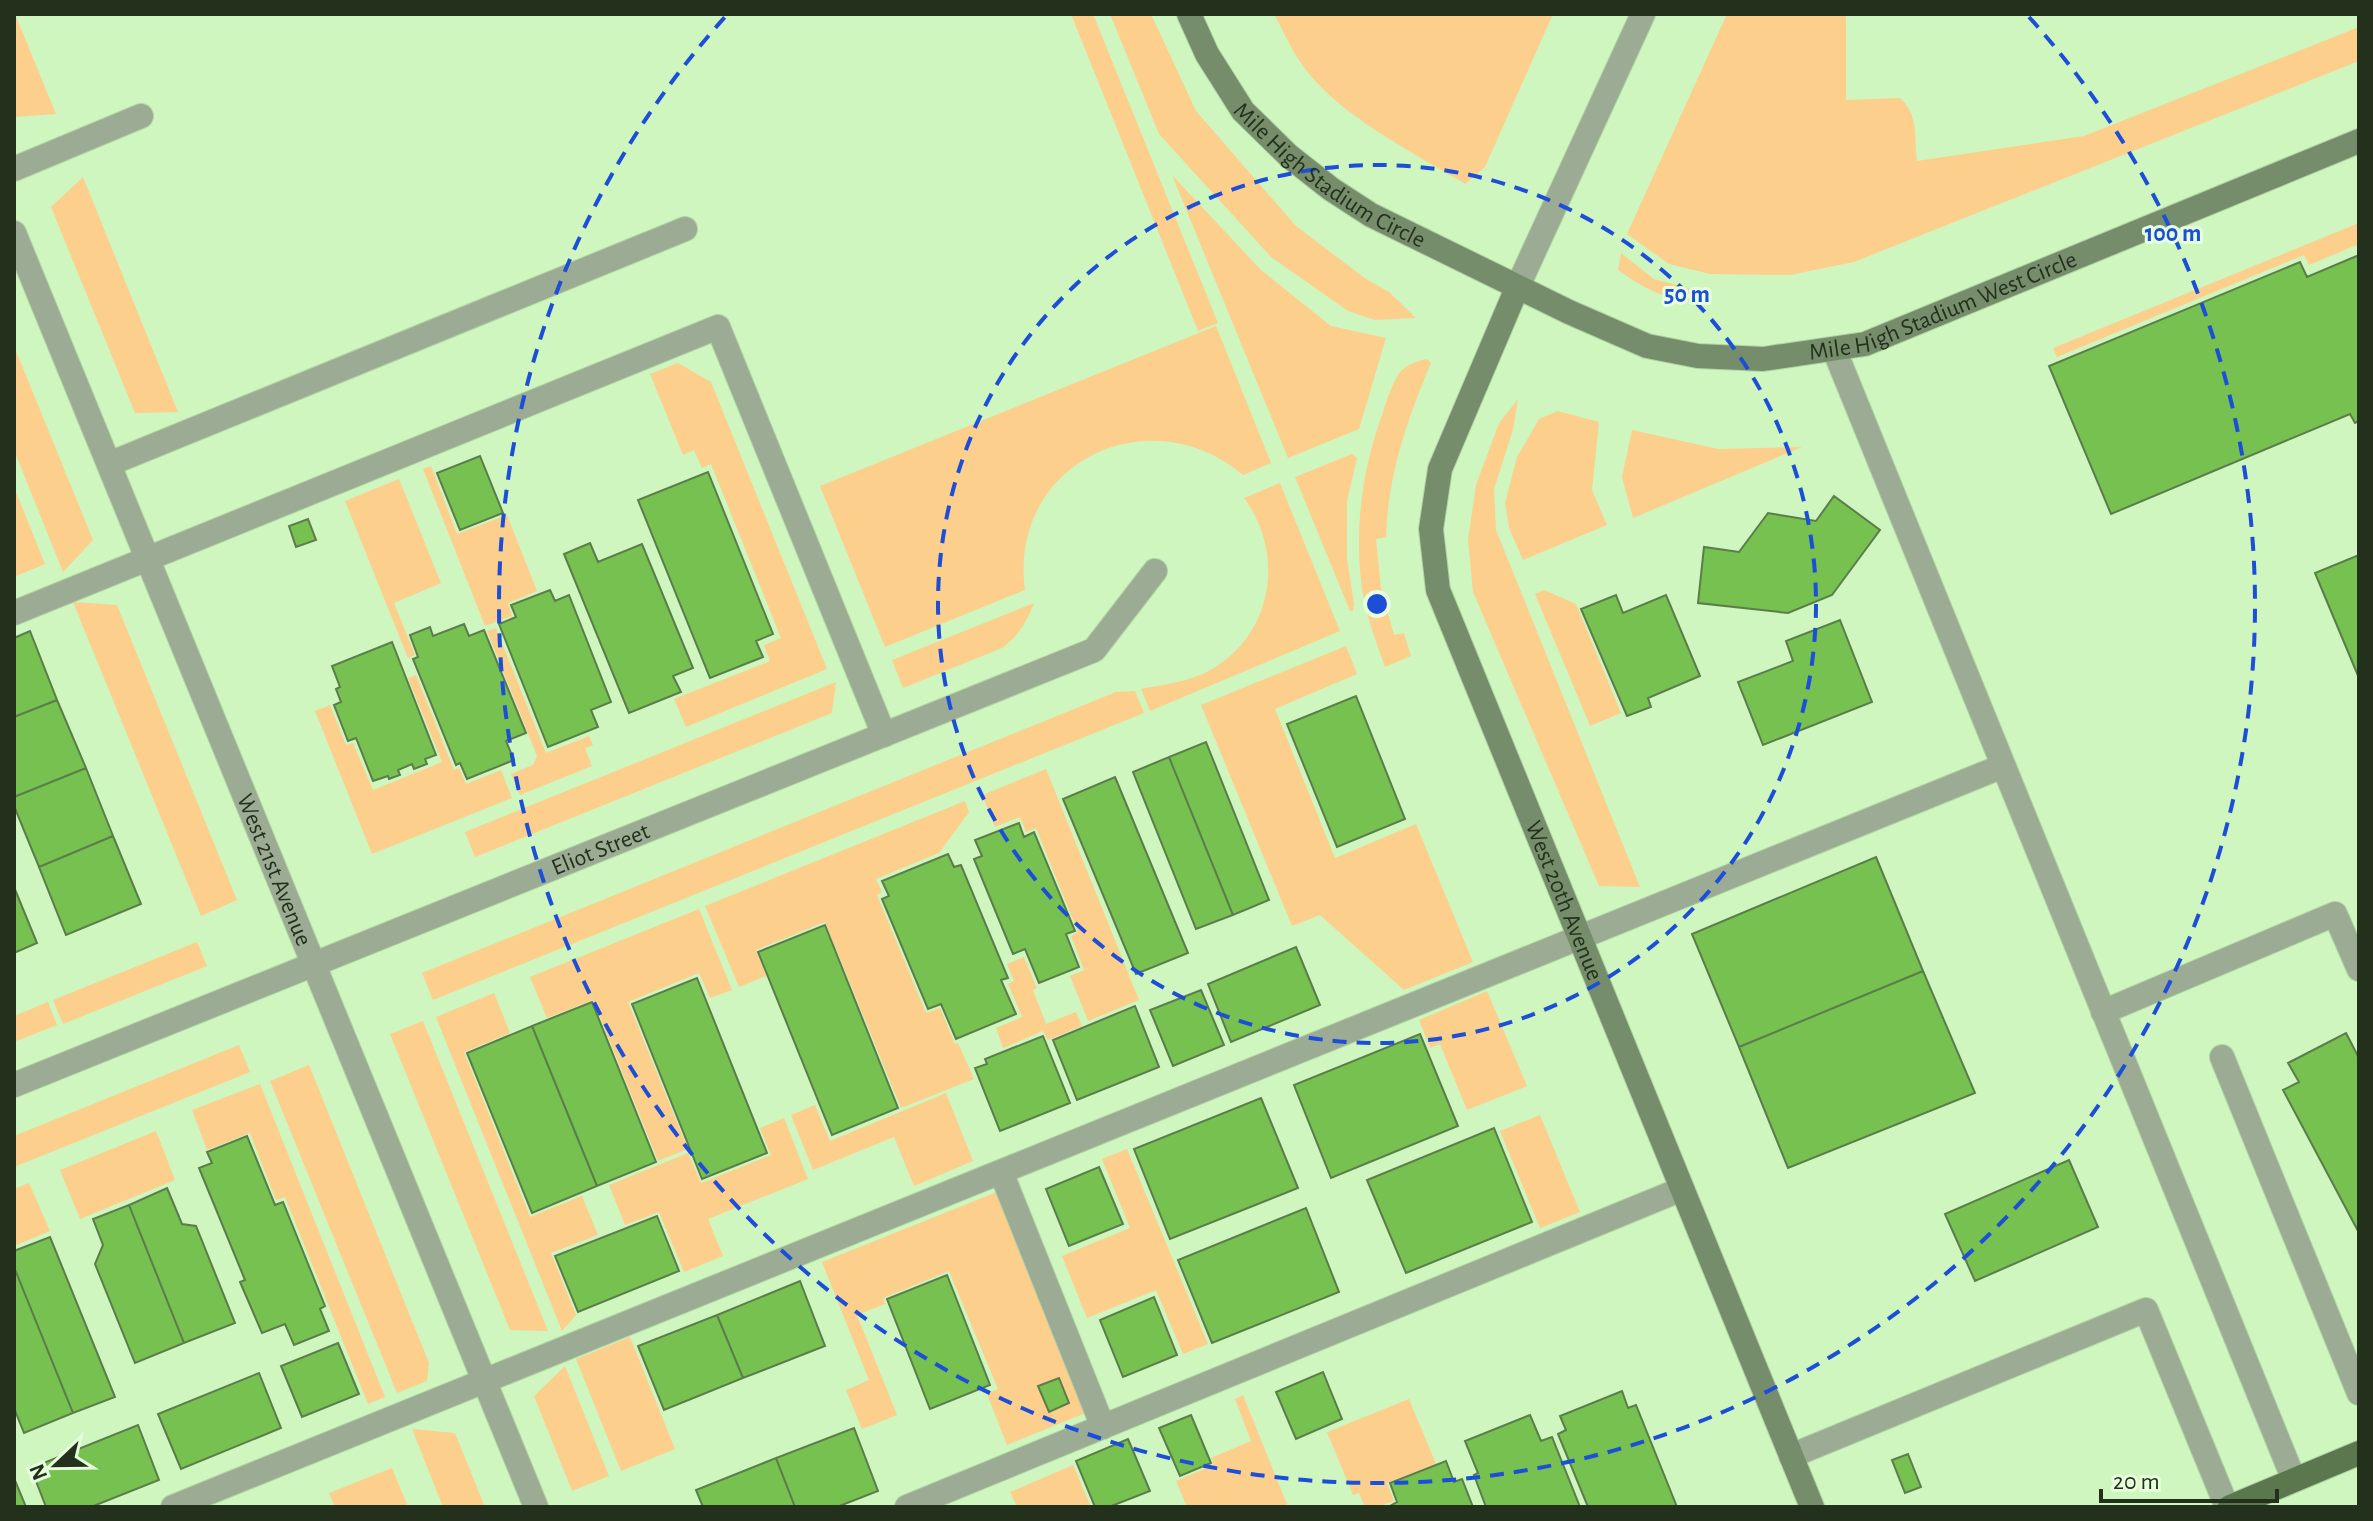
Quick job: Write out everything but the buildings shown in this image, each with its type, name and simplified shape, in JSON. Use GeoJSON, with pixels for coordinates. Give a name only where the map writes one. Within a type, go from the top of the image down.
{"type":"FeatureCollection","features":[{"type":"Feature","properties":{"kind":"main road"},"geometry":{"type":"LineString","coordinates":[[2228,1507],[2359,1453]]}},
{"type":"Feature","properties":{"kind":"street","name":"Mile High Stadium Circle"},"geometry":{"type":"LineString","coordinates":[[1189,14],[1207,54],[1243,111],[1289,156],[1371,215],[1517,288]]}},
{"type":"Feature","properties":{"kind":"street"},"geometry":{"type":"LineString","coordinates":[[1517,288],[1643,14]]}},
{"type":"Feature","properties":{"kind":"street"},"geometry":{"type":"LineString","coordinates":[[14,169],[141,116]]}},
{"type":"Feature","properties":{"kind":"street","name":"Mile High Stadium West Circle"},"geometry":{"type":"LineString","coordinates":[[1517,288],[1647,346],[1698,356],[1763,359],[1865,344],[2359,141]]}},
{"type":"Feature","properties":{"kind":"street"},"geometry":{"type":"LineString","coordinates":[[109,464],[685,229]]}},
{"type":"Feature","properties":{"kind":"street","name":"West 21st Avenue"},"geometry":{"type":"LineString","coordinates":[[14,233],[536,1507]]}},
{"type":"Feature","properties":{"kind":"street","name":"West 20th Avenue"},"geometry":{"type":"LineString","coordinates":[[1517,288],[1440,469],[1431,529],[1438,590],[1812,1507]]}},
{"type":"Feature","properties":{"kind":"street"},"geometry":{"type":"LineString","coordinates":[[14,613],[718,327],[884,735]]}},
{"type":"Feature","properties":{"kind":"street"},"geometry":{"type":"LineString","coordinates":[[1834,349],[2294,1480]]}},
{"type":"Feature","properties":{"kind":"street","name":"Eliot Street"},"geometry":{"type":"LineString","coordinates":[[14,1085],[1094,650],[1155,571]]}},
{"type":"Feature","properties":{"kind":"street"},"geometry":{"type":"LineString","coordinates":[[173,1507],[2003,766]]}},
{"type":"Feature","properties":{"kind":"street"},"geometry":{"type":"LineString","coordinates":[[2103,1012],[2335,914],[2359,969]]}},
{"type":"Feature","properties":{"kind":"street"},"geometry":{"type":"LineString","coordinates":[[2222,1057],[2359,1393]]}},
{"type":"Feature","properties":{"kind":"street"},"geometry":{"type":"LineString","coordinates":[[1001,1172],[1103,1427]]}},
{"type":"Feature","properties":{"kind":"street"},"geometry":{"type":"LineString","coordinates":[[907,1507],[1682,1189]]}},
{"type":"Feature","properties":{"kind":"street"},"geometry":{"type":"LineString","coordinates":[[1791,1456],[2146,1310],[2228,1507]]}},
{"type":"Feature","properties":{"kind":"shaded area"},"geometry":{"type":"Polygon","coordinates":[[[15,14],[56,114],[15,117],[15,14]]]}},
{"type":"Feature","properties":{"kind":"shaded area"},"geometry":{"type":"Polygon","coordinates":[[[1071,14],[1093,14],[1218,323],[1198,331],[1071,14]]]}},
{"type":"Feature","properties":{"kind":"shaded area"},"geometry":{"type":"Polygon","coordinates":[[[1110,14],[1151,14],[1196,111],[1296,226],[1366,279],[1389,292],[1416,318],[1375,320],[1348,311],[1271,257],[1159,134],[1110,14]]]}},
{"type":"Feature","properties":{"kind":"shaded area"},"geometry":{"type":"Polygon","coordinates":[[[1274,14],[1553,14],[1485,167],[1465,184],[1376,131],[1333,99],[1301,63],[1274,14]]]}},
{"type":"Feature","properties":{"kind":"shaded area"},"geometry":{"type":"Polygon","coordinates":[[[1727,14],[1846,14],[1846,100],[1900,98],[1913,119],[1917,161],[2084,136],[2359,27],[2359,61],[1854,262],[1790,275],[1710,274],[1669,264],[1627,234],[1727,14]]]}},
{"type":"Feature","properties":{"kind":"shaded area"},"geometry":{"type":"Polygon","coordinates":[[[1172,175],[1261,270],[1331,326],[1386,338],[1359,429],[1288,458],[1172,175]]]}},
{"type":"Feature","properties":{"kind":"shaded area"},"geometry":{"type":"Polygon","coordinates":[[[83,177],[178,412],[135,413],[51,207],[83,177]]]}},
{"type":"Feature","properties":{"kind":"shaded area"},"geometry":{"type":"Polygon","coordinates":[[[2359,223],[2359,244],[2309,265],[2304,255],[2057,357],[2053,348],[2359,223]]]}},
{"type":"Feature","properties":{"kind":"shaded area"},"geometry":{"type":"Polygon","coordinates":[[[1621,253],[1654,279],[1700,291],[1699,303],[1665,296],[1628,277],[1618,270],[1621,253]]]}},
{"type":"Feature","properties":{"kind":"shaded area"},"geometry":{"type":"Polygon","coordinates":[[[1216,326],[1271,463],[1243,475],[1206,452],[1166,442],[1128,443],[1092,455],[1061,477],[1039,508],[1026,546],[1025,590],[885,647],[820,486],[1216,326]]]}},
{"type":"Feature","properties":{"kind":"shaded area"},"geometry":{"type":"Polygon","coordinates":[[[14,346],[93,540],[63,572],[14,450],[14,346]]]}},
{"type":"Feature","properties":{"kind":"shaded area"},"geometry":{"type":"Polygon","coordinates":[[[1427,359],[1431,363],[1414,406],[1395,470],[1386,537],[1376,539],[1381,588],[1394,635],[1404,633],[1411,656],[1385,667],[1362,589],[1359,544],[1365,477],[1376,434],[1397,377],[1413,363],[1427,359]]]}},
{"type":"Feature","properties":{"kind":"shaded area"},"geometry":{"type":"Polygon","coordinates":[[[678,363],[711,382],[827,669],[686,727],[674,699],[770,661],[764,645],[781,638],[711,464],[702,468],[694,450],[683,455],[650,374],[678,363]]]}},
{"type":"Feature","properties":{"kind":"shaded area"},"geometry":{"type":"Polygon","coordinates":[[[1518,399],[1513,430],[1494,489],[1496,530],[1640,887],[1599,886],[1473,592],[1468,540],[1476,485],[1499,423],[1518,399]]]}},
{"type":"Feature","properties":{"kind":"shaded area"},"geometry":{"type":"Polygon","coordinates":[[[1558,411],[1599,422],[1592,490],[1607,525],[1523,560],[1509,528],[1505,503],[1517,457],[1539,419],[1558,411]]]}},
{"type":"Feature","properties":{"kind":"shaded area"},"geometry":{"type":"Polygon","coordinates":[[[1632,430],[1718,449],[1802,447],[1633,518],[1622,477],[1632,430]]]}},
{"type":"Feature","properties":{"kind":"shaded area"},"geometry":{"type":"Polygon","coordinates":[[[1352,454],[1357,458],[1347,501],[1347,559],[1354,604],[1353,611],[1350,611],[1295,477],[1352,454]]]}},
{"type":"Feature","properties":{"kind":"shaded area"},"geometry":{"type":"Polygon","coordinates":[[[431,466],[457,534],[507,515],[537,591],[508,603],[512,616],[485,626],[423,469],[431,466]]]}},
{"type":"Feature","properties":{"kind":"shaded area"},"geometry":{"type":"Polygon","coordinates":[[[399,479],[441,583],[394,603],[415,655],[408,658],[345,501],[399,479]]]}},
{"type":"Feature","properties":{"kind":"shaded area"},"geometry":{"type":"Polygon","coordinates":[[[1280,483],[1340,631],[1150,711],[1141,689],[1208,671],[1236,650],[1251,632],[1267,588],[1268,565],[1265,542],[1257,519],[1244,498],[1280,483]]]}},
{"type":"Feature","properties":{"kind":"shaded area"},"geometry":{"type":"Polygon","coordinates":[[[14,487],[45,564],[14,577],[14,487]]]}},
{"type":"Feature","properties":{"kind":"shaded area"},"geometry":{"type":"Polygon","coordinates":[[[1544,590],[1576,604],[1621,713],[1590,726],[1535,594],[1544,590]]]}},
{"type":"Feature","properties":{"kind":"shaded area"},"geometry":{"type":"Polygon","coordinates":[[[73,602],[117,605],[237,900],[201,916],[73,602]]]}},
{"type":"Feature","properties":{"kind":"shaded area"},"geometry":{"type":"Polygon","coordinates":[[[1034,603],[1021,628],[1002,648],[903,688],[892,660],[1034,603]]]}},
{"type":"Feature","properties":{"kind":"shaded area"},"geometry":{"type":"Polygon","coordinates":[[[496,628],[546,753],[589,736],[593,745],[585,748],[592,766],[520,795],[511,774],[533,765],[537,756],[487,631],[496,628]]]}},
{"type":"Feature","properties":{"kind":"shaded area"},"geometry":{"type":"Polygon","coordinates":[[[1346,646],[1357,674],[1275,709],[1335,858],[1416,824],[1473,962],[1404,990],[1320,915],[1292,926],[1201,705],[1346,646]]]}},
{"type":"Feature","properties":{"kind":"shaded area"},"geometry":{"type":"Polygon","coordinates":[[[416,675],[454,770],[459,768],[466,784],[501,770],[512,798],[372,854],[315,711],[330,705],[346,745],[353,743],[373,790],[442,762],[408,678],[416,675]]]}},
{"type":"Feature","properties":{"kind":"shaded area"},"geometry":{"type":"Polygon","coordinates":[[[836,682],[832,713],[475,857],[465,832],[836,682]]]}},
{"type":"Feature","properties":{"kind":"shaded area"},"geometry":{"type":"Polygon","coordinates":[[[1135,691],[1144,713],[433,1000],[422,973],[1116,692],[1135,691]]]}},
{"type":"Feature","properties":{"kind":"shaded area"},"geometry":{"type":"Polygon","coordinates":[[[1046,769],[1139,1000],[1088,1021],[1070,976],[1084,970],[1071,936],[1078,932],[1036,828],[1026,832],[1020,817],[995,827],[982,795],[1046,769]]]}},
{"type":"Feature","properties":{"kind":"shaded area"},"geometry":{"type":"Polygon","coordinates":[[[965,801],[969,812],[939,853],[876,879],[882,892],[877,895],[926,1013],[940,1008],[974,1079],[901,1108],[825,922],[756,950],[766,976],[739,987],[705,906],[965,801]]]}},
{"type":"Feature","properties":{"kind":"shaded area"},"geometry":{"type":"Polygon","coordinates":[[[699,909],[732,990],[710,998],[699,973],[628,1002],[688,1149],[658,1161],[593,1000],[547,1018],[530,977],[699,909]]]}},
{"type":"Feature","properties":{"kind":"shaded area"},"geometry":{"type":"Polygon","coordinates":[[[197,942],[207,966],[63,1024],[53,1000],[197,942]]]}},
{"type":"Feature","properties":{"kind":"shaded area"},"geometry":{"type":"Polygon","coordinates":[[[1024,957],[1037,988],[1033,990],[1046,1024],[1076,1012],[1082,1026],[1048,1040],[1043,1031],[1003,1048],[996,1028],[1022,1017],[1008,984],[1014,981],[1007,964],[1024,957]]]}},
{"type":"Feature","properties":{"kind":"shaded area"},"geometry":{"type":"Polygon","coordinates":[[[1487,991],[1527,1086],[1467,1110],[1440,1044],[1430,1048],[1419,1020],[1487,991]]]}},
{"type":"Feature","properties":{"kind":"shaded area"},"geometry":{"type":"Polygon","coordinates":[[[494,993],[510,1033],[464,1052],[530,1217],[582,1196],[598,1235],[551,1253],[576,1315],[562,1331],[436,1017],[494,993]]]}},
{"type":"Feature","properties":{"kind":"shaded area"},"geometry":{"type":"Polygon","coordinates":[[[48,1002],[57,1025],[14,1042],[14,1016],[48,1002]]]}},
{"type":"Feature","properties":{"kind":"shaded area"},"geometry":{"type":"Polygon","coordinates":[[[423,1021],[548,1331],[510,1330],[390,1034],[423,1021]]]}},
{"type":"Feature","properties":{"kind":"shaded area"},"geometry":{"type":"Polygon","coordinates":[[[239,1045],[250,1072],[14,1167],[14,1136],[239,1045]]]}},
{"type":"Feature","properties":{"kind":"shaded area"},"geometry":{"type":"Polygon","coordinates":[[[309,1065],[429,1363],[427,1381],[397,1393],[270,1081],[309,1065]]]}},
{"type":"Feature","properties":{"kind":"shaded area"},"geometry":{"type":"Polygon","coordinates":[[[260,1084],[385,1397],[368,1404],[285,1197],[276,1200],[250,1133],[207,1150],[192,1110],[260,1084]]]}},
{"type":"Feature","properties":{"kind":"shaded area"},"geometry":{"type":"Polygon","coordinates":[[[946,1093],[973,1161],[914,1186],[894,1137],[813,1170],[791,1115],[815,1105],[830,1141],[946,1093]]]}},
{"type":"Feature","properties":{"kind":"shaded area"},"geometry":{"type":"Polygon","coordinates":[[[1540,1115],[1580,1212],[1540,1228],[1500,1131],[1540,1115]]]}},
{"type":"Feature","properties":{"kind":"shaded area"},"geometry":{"type":"Polygon","coordinates":[[[784,1118],[808,1179],[708,1219],[723,1256],[684,1272],[659,1212],[625,1225],[609,1185],[688,1153],[701,1183],[771,1155],[760,1128],[784,1118]]]}},
{"type":"Feature","properties":{"kind":"shaded area"},"geometry":{"type":"Polygon","coordinates":[[[156,1131],[175,1180],[80,1219],[60,1170],[156,1131]]]}},
{"type":"Feature","properties":{"kind":"shaded area"},"geometry":{"type":"Polygon","coordinates":[[[1127,1149],[1208,1344],[1183,1354],[1156,1290],[1087,1318],[1062,1256],[1130,1228],[1102,1159],[1127,1149]]]}},
{"type":"Feature","properties":{"kind":"shaded area"},"geometry":{"type":"Polygon","coordinates":[[[29,1183],[50,1231],[14,1246],[14,1189],[29,1183]]]}},
{"type":"Feature","properties":{"kind":"shaded area"},"geometry":{"type":"Polygon","coordinates":[[[997,1192],[1088,1412],[1007,1445],[987,1394],[998,1389],[949,1271],[883,1298],[885,1304],[857,1315],[897,1415],[862,1429],[846,1390],[869,1380],[822,1262],[997,1192]]]}},
{"type":"Feature","properties":{"kind":"shaded area"},"geometry":{"type":"Polygon","coordinates":[[[630,1337],[675,1449],[621,1471],[576,1359],[630,1337]]]}},
{"type":"Feature","properties":{"kind":"shaded area"},"geometry":{"type":"Polygon","coordinates":[[[565,1366],[609,1476],[572,1491],[534,1396],[565,1366]]]}},
{"type":"Feature","properties":{"kind":"shaded area"},"geometry":{"type":"Polygon","coordinates":[[[1243,1395],[1288,1507],[1187,1507],[1176,1481],[1214,1465],[1211,1458],[1251,1441],[1235,1399],[1243,1395]]]}},
{"type":"Feature","properties":{"kind":"shaded area"},"geometry":{"type":"Polygon","coordinates":[[[1409,1399],[1436,1464],[1387,1483],[1394,1501],[1377,1507],[1365,1507],[1359,1493],[1353,1495],[1327,1432],[1409,1399]]]}},
{"type":"Feature","properties":{"kind":"shaded area"},"geometry":{"type":"Polygon","coordinates":[[[412,1429],[455,1433],[485,1507],[443,1507],[412,1429]]]}},
{"type":"Feature","properties":{"kind":"shaded area"},"geometry":{"type":"Polygon","coordinates":[[[1073,1465],[1091,1507],[1017,1507],[1010,1492],[1073,1465]]]}},
{"type":"Feature","properties":{"kind":"shaded area"},"geometry":{"type":"Polygon","coordinates":[[[392,1468],[408,1507],[335,1507],[329,1493],[392,1468]]]}}]}
